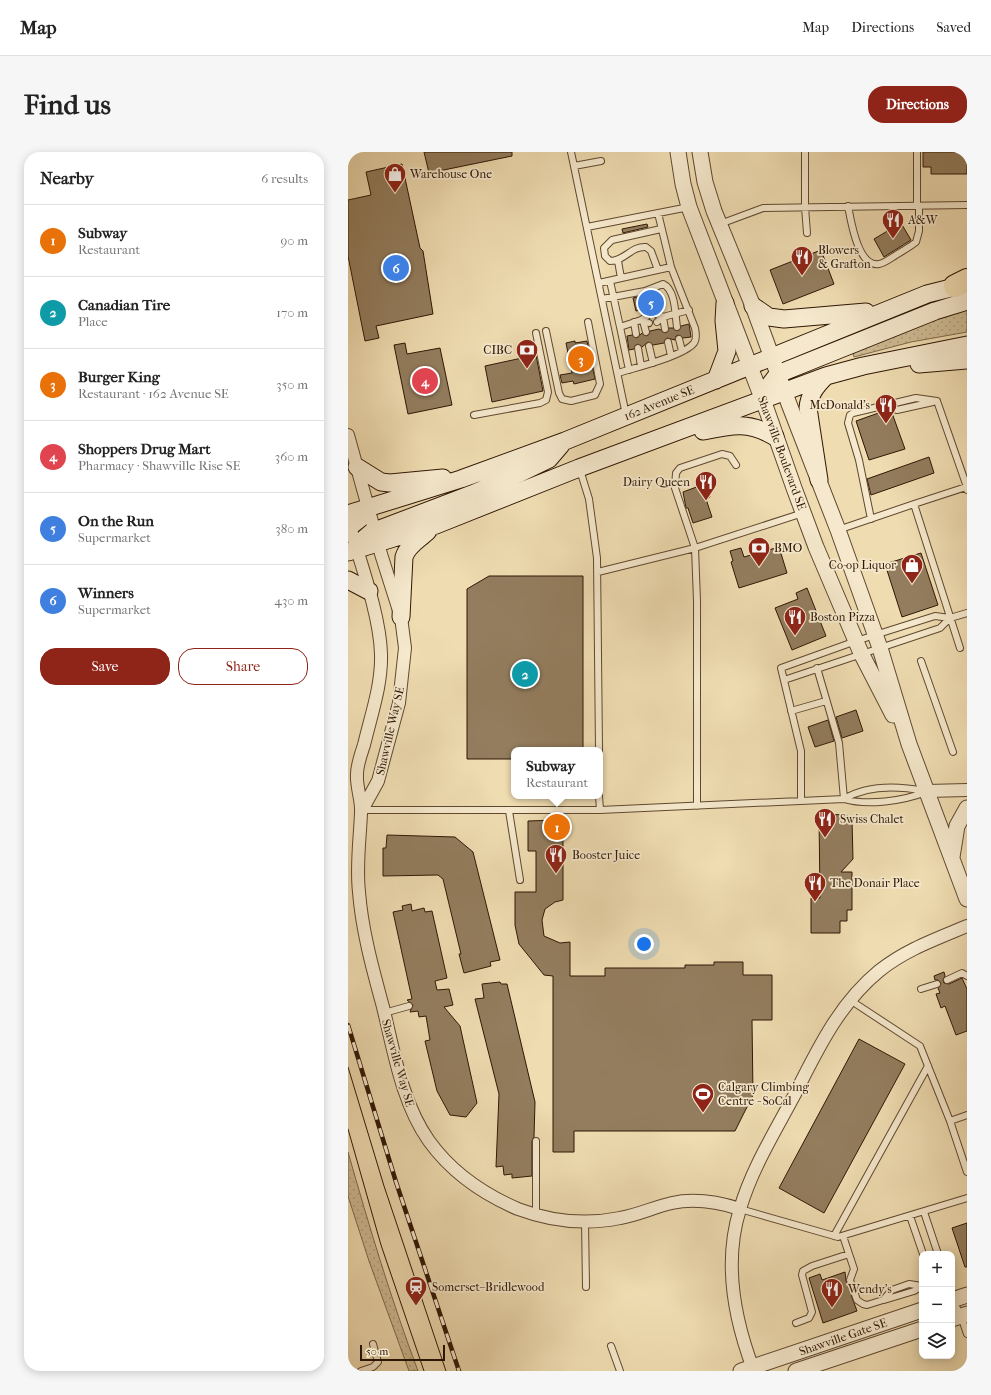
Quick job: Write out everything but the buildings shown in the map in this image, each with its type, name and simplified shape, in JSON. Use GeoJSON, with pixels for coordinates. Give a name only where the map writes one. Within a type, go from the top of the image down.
{"type":"FeatureCollection","features":[{"type":"Feature","properties":{"kind":"main road"},"geometry":{"type":"LineString","coordinates":[[763,400],[765,391],[778,374],[935,311],[964,288]]}},
{"type":"Feature","properties":{"kind":"main road","name":"162 Avenue SE"},"geometry":{"type":"LineString","coordinates":[[368,508],[461,479],[627,417],[927,294],[964,288]]}},
{"type":"Feature","properties":{"kind":"main road"},"geometry":{"type":"LineString","coordinates":[[716,380],[727,351],[724,321],[725,303]]}},
{"type":"Feature","properties":{"kind":"main road"},"geometry":{"type":"LineString","coordinates":[[753,306],[770,317],[784,319],[820,317],[890,309]]}},
{"type":"Feature","properties":{"kind":"main road"},"geometry":{"type":"LineString","coordinates":[[352,551],[365,538],[436,525],[579,468],[826,376],[863,366],[899,360],[967,345]]}},
{"type":"Feature","properties":{"kind":"main road"},"geometry":{"type":"LineString","coordinates":[[899,360],[923,365],[967,360]]}},
{"type":"Feature","properties":{"kind":"main road"},"geometry":{"type":"LineString","coordinates":[[819,480],[808,408],[809,400],[815,388],[826,376]]}},
{"type":"Feature","properties":{"kind":"main road"},"geometry":{"type":"LineString","coordinates":[[650,442],[715,429],[748,425],[763,429],[775,437]]}},
{"type":"Feature","properties":{"kind":"main road"},"geometry":{"type":"LineString","coordinates":[[376,537],[549,459],[565,440]]}},
{"type":"Feature","properties":{"kind":"main road"},"geometry":{"type":"LineString","coordinates":[[357,467],[381,482],[390,483],[437,478],[461,479]]}},
{"type":"Feature","properties":{"kind":"main road"},"geometry":{"type":"LineString","coordinates":[[348,522],[362,517],[368,508]]}},
{"type":"Feature","properties":{"kind":"main road"},"geometry":{"type":"LineString","coordinates":[[401,617],[402,566],[406,551],[436,525]]}},
{"type":"Feature","properties":{"kind":"main road"},"geometry":{"type":"LineString","coordinates":[[348,580],[369,591]]}},
{"type":"Feature","properties":{"kind":"street","name":"Shawville Boulevard SE"},"geometry":{"type":"LineString","coordinates":[[678,152],[683,184],[689,207],[763,400],[803,513],[858,647],[909,744]]}},
{"type":"Feature","properties":{"kind":"street","name":"Shawville Boulevard SE"},"geometry":{"type":"LineString","coordinates":[[700,152],[705,182],[719,224],[753,306],[784,392],[838,530],[878,642],[909,744],[967,899]]}},
{"type":"Feature","properties":{"kind":"street","name":"Shawville Way SE"},"geometry":{"type":"LineString","coordinates":[[348,435],[376,537],[401,617],[405,648],[399,703],[378,781],[362,810]]}},
{"type":"Feature","properties":{"kind":"street","name":"Shawville Way SE"},"geometry":{"type":"LineString","coordinates":[[348,522],[352,551],[369,591],[379,632],[381,654],[379,682],[375,702],[356,775],[362,810],[358,850],[358,892],[366,936],[384,1013],[411,1109],[430,1143],[453,1169],[476,1187],[497,1199],[536,1215],[552,1219],[585,1221],[620,1218],[673,1202],[692,1201],[720,1203],[740,1209]]}},
{"type":"Feature","properties":{"kind":"street"},"geometry":{"type":"LineString","coordinates":[[927,791],[967,790]]}},
{"type":"Feature","properties":{"kind":"street"},"geometry":{"type":"LineString","coordinates":[[952,860],[957,826],[967,808]]}},
{"type":"Feature","properties":{"kind":"street"},"geometry":{"type":"LineString","coordinates":[[749,1370],[731,1284],[732,1251],[740,1209],[769,1142],[820,1044],[850,1000],[865,983],[892,961],[929,941],[967,926]]}},
{"type":"Feature","properties":{"kind":"street"},"geometry":{"type":"LineString","coordinates":[[955,1299],[967,1295]]}},
{"type":"Feature","properties":{"kind":"street","name":"Shawville Gate SE"},"geometry":{"type":"LineString","coordinates":[[749,1370],[919,1311]]}},
{"type":"Feature","properties":{"kind":"street","name":"Shawville Gate SE"},"geometry":{"type":"LineString","coordinates":[[796,1371],[919,1330]]}},
{"type":"Feature","properties":{"kind":"lane"},"geometry":{"type":"LineString","coordinates":[[571,152],[627,417]]}},
{"type":"Feature","properties":{"kind":"lane"},"geometry":{"type":"LineString","coordinates":[[805,152],[805,207],[807,233]]}},
{"type":"Feature","properties":{"kind":"lane"},"geometry":{"type":"LineString","coordinates":[[848,206],[855,238],[861,252],[868,261],[876,264],[883,262],[916,242],[919,230],[918,152]]}},
{"type":"Feature","properties":{"kind":"lane"},"geometry":{"type":"LineString","coordinates":[[574,166],[601,161]]}},
{"type":"Feature","properties":{"kind":"lane"},"geometry":{"type":"LineString","coordinates":[[719,224],[763,208],[967,205]]}},
{"type":"Feature","properties":{"kind":"lane"},"geometry":{"type":"LineString","coordinates":[[587,227],[689,207]]}},
{"type":"Feature","properties":{"kind":"lane"},"geometry":{"type":"LineString","coordinates":[[618,374],[682,351],[694,343],[696,336],[689,310],[671,267],[658,213]]}},
{"type":"Feature","properties":{"kind":"lane"},"geometry":{"type":"LineString","coordinates":[[658,270],[651,250],[646,247],[632,249],[618,261],[607,260],[604,252],[607,243],[612,240],[661,229]]}},
{"type":"Feature","properties":{"kind":"lane"},"geometry":{"type":"LineString","coordinates":[[618,261],[621,278]]}},
{"type":"Feature","properties":{"kind":"lane"},"geometry":{"type":"LineString","coordinates":[[599,283],[671,267]]}},
{"type":"Feature","properties":{"kind":"lane"},"geometry":{"type":"LineString","coordinates":[[610,281],[629,370]]}},
{"type":"Feature","properties":{"kind":"lane"},"geometry":{"type":"LineString","coordinates":[[602,299],[634,293],[663,284],[669,289],[677,327]]}},
{"type":"Feature","properties":{"kind":"lane"},"geometry":{"type":"LineString","coordinates":[[657,322],[663,317],[689,310]]}},
{"type":"Feature","properties":{"kind":"lane"},"geometry":{"type":"LineString","coordinates":[[656,314],[663,317]]}},
{"type":"Feature","properties":{"kind":"lane"},"geometry":{"type":"LineString","coordinates":[[663,317],[665,329]]}},
{"type":"Feature","properties":{"kind":"lane"},"geometry":{"type":"LineString","coordinates":[[620,327],[645,320],[646,332]]}},
{"type":"Feature","properties":{"kind":"lane"},"geometry":{"type":"LineString","coordinates":[[546,331],[559,393],[562,400],[571,401],[595,395],[600,384],[588,322]]}},
{"type":"Feature","properties":{"kind":"lane"},"geometry":{"type":"LineString","coordinates":[[634,322],[636,334]]}},
{"type":"Feature","properties":{"kind":"lane"},"geometry":{"type":"LineString","coordinates":[[474,414],[540,403],[546,400],[548,392],[536,333]]}},
{"type":"Feature","properties":{"kind":"lane"},"geometry":{"type":"LineString","coordinates":[[679,339],[682,351]]}},
{"type":"Feature","properties":{"kind":"lane"},"geometry":{"type":"LineString","coordinates":[[668,342],[671,356]]}},
{"type":"Feature","properties":{"kind":"lane"},"geometry":{"type":"LineString","coordinates":[[649,346],[652,363]]}},
{"type":"Feature","properties":{"kind":"lane"},"geometry":{"type":"LineString","coordinates":[[638,348],[641,366]]}},
{"type":"Feature","properties":{"kind":"lane"},"geometry":{"type":"LineString","coordinates":[[838,530],[967,488],[937,401],[916,398],[853,413],[848,419],[859,460],[871,519]]}},
{"type":"Feature","properties":{"kind":"lane"},"geometry":{"type":"LineString","coordinates":[[697,806],[697,601],[695,548],[675,488],[676,473],[680,468],[722,454],[730,456],[736,465]]}},
{"type":"Feature","properties":{"kind":"lane"},"geometry":{"type":"LineString","coordinates":[[579,468],[592,514],[598,572],[599,747]]}},
{"type":"Feature","properties":{"kind":"lane"},"geometry":{"type":"LineString","coordinates":[[914,504],[960,648]]}},
{"type":"Feature","properties":{"kind":"lane"},"geometry":{"type":"LineString","coordinates":[[598,572],[695,548],[803,513]]}},
{"type":"Feature","properties":{"kind":"lane"},"geometry":{"type":"LineString","coordinates":[[784,680],[817,668],[858,647],[878,642],[936,616],[950,618],[967,613]]}},
{"type":"Feature","properties":{"kind":"lane"},"geometry":{"type":"LineString","coordinates":[[801,800],[801,751],[781,668],[858,647],[940,628],[950,618]]}},
{"type":"Feature","properties":{"kind":"lane"},"geometry":{"type":"LineString","coordinates":[[921,661],[953,752]]}},
{"type":"Feature","properties":{"kind":"lane"},"geometry":{"type":"LineString","coordinates":[[817,668],[839,743],[844,799]]}},
{"type":"Feature","properties":{"kind":"lane"},"geometry":{"type":"LineString","coordinates":[[791,711],[826,701]]}},
{"type":"Feature","properties":{"kind":"lane"},"geometry":{"type":"LineString","coordinates":[[844,799],[856,792],[903,787],[927,791]]}},
{"type":"Feature","properties":{"kind":"lane"},"geometry":{"type":"LineString","coordinates":[[362,810],[600,810],[844,799],[856,803],[909,798],[927,791]]}},
{"type":"Feature","properties":{"kind":"lane"},"geometry":{"type":"LineString","coordinates":[[599,799],[600,810]]}},
{"type":"Feature","properties":{"kind":"lane"},"geometry":{"type":"LineString","coordinates":[[509,811],[520,880]]}},
{"type":"Feature","properties":{"kind":"lane"},"geometry":{"type":"LineString","coordinates":[[946,980],[962,973],[967,976]]}},
{"type":"Feature","properties":{"kind":"lane"},"geometry":{"type":"LineString","coordinates":[[921,989],[937,984]]}},
{"type":"Feature","properties":{"kind":"lane"},"geometry":{"type":"LineString","coordinates":[[850,1000],[920,1046],[950,1121],[967,1172]]}},
{"type":"Feature","properties":{"kind":"lane"},"geometry":{"type":"LineString","coordinates":[[384,1013],[409,1006]]}},
{"type":"Feature","properties":{"kind":"lane"},"geometry":{"type":"LineString","coordinates":[[834,1236],[928,1066]]}},
{"type":"Feature","properties":{"kind":"lane"},"geometry":{"type":"LineString","coordinates":[[950,1121],[967,1115]]}},
{"type":"Feature","properties":{"kind":"lane"},"geometry":{"type":"LineString","coordinates":[[536,1141],[536,1215]]}},
{"type":"Feature","properties":{"kind":"lane"},"geometry":{"type":"LineString","coordinates":[[740,1209],[834,1236],[843,1236],[967,1198]]}},
{"type":"Feature","properties":{"kind":"lane"},"geometry":{"type":"LineString","coordinates":[[924,1212],[937,1251]]}},
{"type":"Feature","properties":{"kind":"lane"},"geometry":{"type":"LineString","coordinates":[[910,1216],[922,1251]]}},
{"type":"Feature","properties":{"kind":"lane"},"geometry":{"type":"LineString","coordinates":[[585,1221],[586,1287]]}},
{"type":"Feature","properties":{"kind":"lane"},"geometry":{"type":"LineString","coordinates":[[843,1236],[854,1268],[850,1280],[857,1300],[867,1305],[883,1300],[892,1290],[908,1284],[919,1286]]}},
{"type":"Feature","properties":{"kind":"lane"},"geometry":{"type":"LineString","coordinates":[[796,1323],[809,1318],[812,1312],[802,1275],[803,1271],[812,1266],[849,1254]]}},
{"type":"Feature","properties":{"kind":"lane"},"geometry":{"type":"LineString","coordinates":[[955,1306],[967,1334]]}},
{"type":"Feature","properties":{"kind":"lane"},"geometry":{"type":"LineString","coordinates":[[361,1371],[373,1367],[378,1362],[373,1344]]}},
{"type":"Feature","properties":{"kind":"lane"},"geometry":{"type":"LineString","coordinates":[[611,1346],[620,1371]]}},
{"type":"Feature","properties":{"kind":"shaded area"},"geometry":{"type":"Polygon","coordinates":[[[967,308],[967,332],[911,342],[854,357],[852,351],[967,308]]]}},
{"type":"Feature","properties":{"kind":"shaded area"},"geometry":{"type":"Polygon","coordinates":[[[348,1152],[381,1262],[418,1371],[409,1371],[369,1261],[348,1196],[348,1152]]]}},
{"type":"Feature","properties":{"kind":"tram line"},"geometry":{"type":"LineString","coordinates":[[348,1067],[384,1186],[446,1371]]}},
{"type":"Feature","properties":{"kind":"tram line"},"geometry":{"type":"LineString","coordinates":[[348,1129],[381,1245],[424,1371]]}},
{"type":"Feature","properties":{"kind":"railway"},"geometry":{"type":"LineString","coordinates":[[348,1025],[396,1182],[459,1371]]}},
{"type":"Feature","properties":{"kind":"place","name":"Warehouse One"},"geometry":{"type":"Point","coordinates":[395,194]}},
{"type":"Feature","properties":{"kind":"place","name":"A&W"},"geometry":{"type":"Point","coordinates":[893,240]}},
{"type":"Feature","properties":{"kind":"place","name":"Winners"},"geometry":{"type":"Point","coordinates":[396,268]}},
{"type":"Feature","properties":{"kind":"place","name":"Blowers & Grafton"},"geometry":{"type":"Point","coordinates":[802,276]}},
{"type":"Feature","properties":{"kind":"place","name":"On the Run"},"geometry":{"type":"Point","coordinates":[651,303]}},
{"type":"Feature","properties":{"kind":"place","name":"Burger King"},"geometry":{"type":"Point","coordinates":[581,359]}},
{"type":"Feature","properties":{"kind":"place","name":"CIBC"},"geometry":{"type":"Point","coordinates":[527,370]}},
{"type":"Feature","properties":{"kind":"place","name":"Shoppers Drug Mart"},"geometry":{"type":"Point","coordinates":[425,381]}},
{"type":"Feature","properties":{"kind":"place","name":"McDonald's"},"geometry":{"type":"Point","coordinates":[886,424]}},
{"type":"Feature","properties":{"kind":"place","name":"Dairy Queen"},"geometry":{"type":"Point","coordinates":[706,502]}},
{"type":"Feature","properties":{"kind":"place","name":"BMO"},"geometry":{"type":"Point","coordinates":[759,568]}},
{"type":"Feature","properties":{"kind":"place","name":"Co-op Liquor"},"geometry":{"type":"Point","coordinates":[912,584]}},
{"type":"Feature","properties":{"kind":"place","name":"Boston Pizza"},"geometry":{"type":"Point","coordinates":[795,636]}},
{"type":"Feature","properties":{"kind":"place","name":"Canadian Tire"},"geometry":{"type":"Point","coordinates":[525,674]}},
{"type":"Feature","properties":{"kind":"place","name":"Subway"},"geometry":{"type":"Point","coordinates":[557,827]}},
{"type":"Feature","properties":{"kind":"place","name":"Swiss Chalet"},"geometry":{"type":"Point","coordinates":[825,838]}},
{"type":"Feature","properties":{"kind":"place","name":"Booster Juice"},"geometry":{"type":"Point","coordinates":[556,874]}},
{"type":"Feature","properties":{"kind":"place","name":"The Donair Place"},"geometry":{"type":"Point","coordinates":[815,902]}},
{"type":"Feature","properties":{"kind":"place","name":"Calgary Climbing Centre - SoCal"},"geometry":{"type":"Point","coordinates":[703,1114]}},
{"type":"Feature","properties":{"kind":"place","name":"Somerset–Bridlewood"},"geometry":{"type":"Point","coordinates":[416,1306]}},
{"type":"Feature","properties":{"kind":"place","name":"Wendy's"},"geometry":{"type":"Point","coordinates":[832,1308]}}]}
